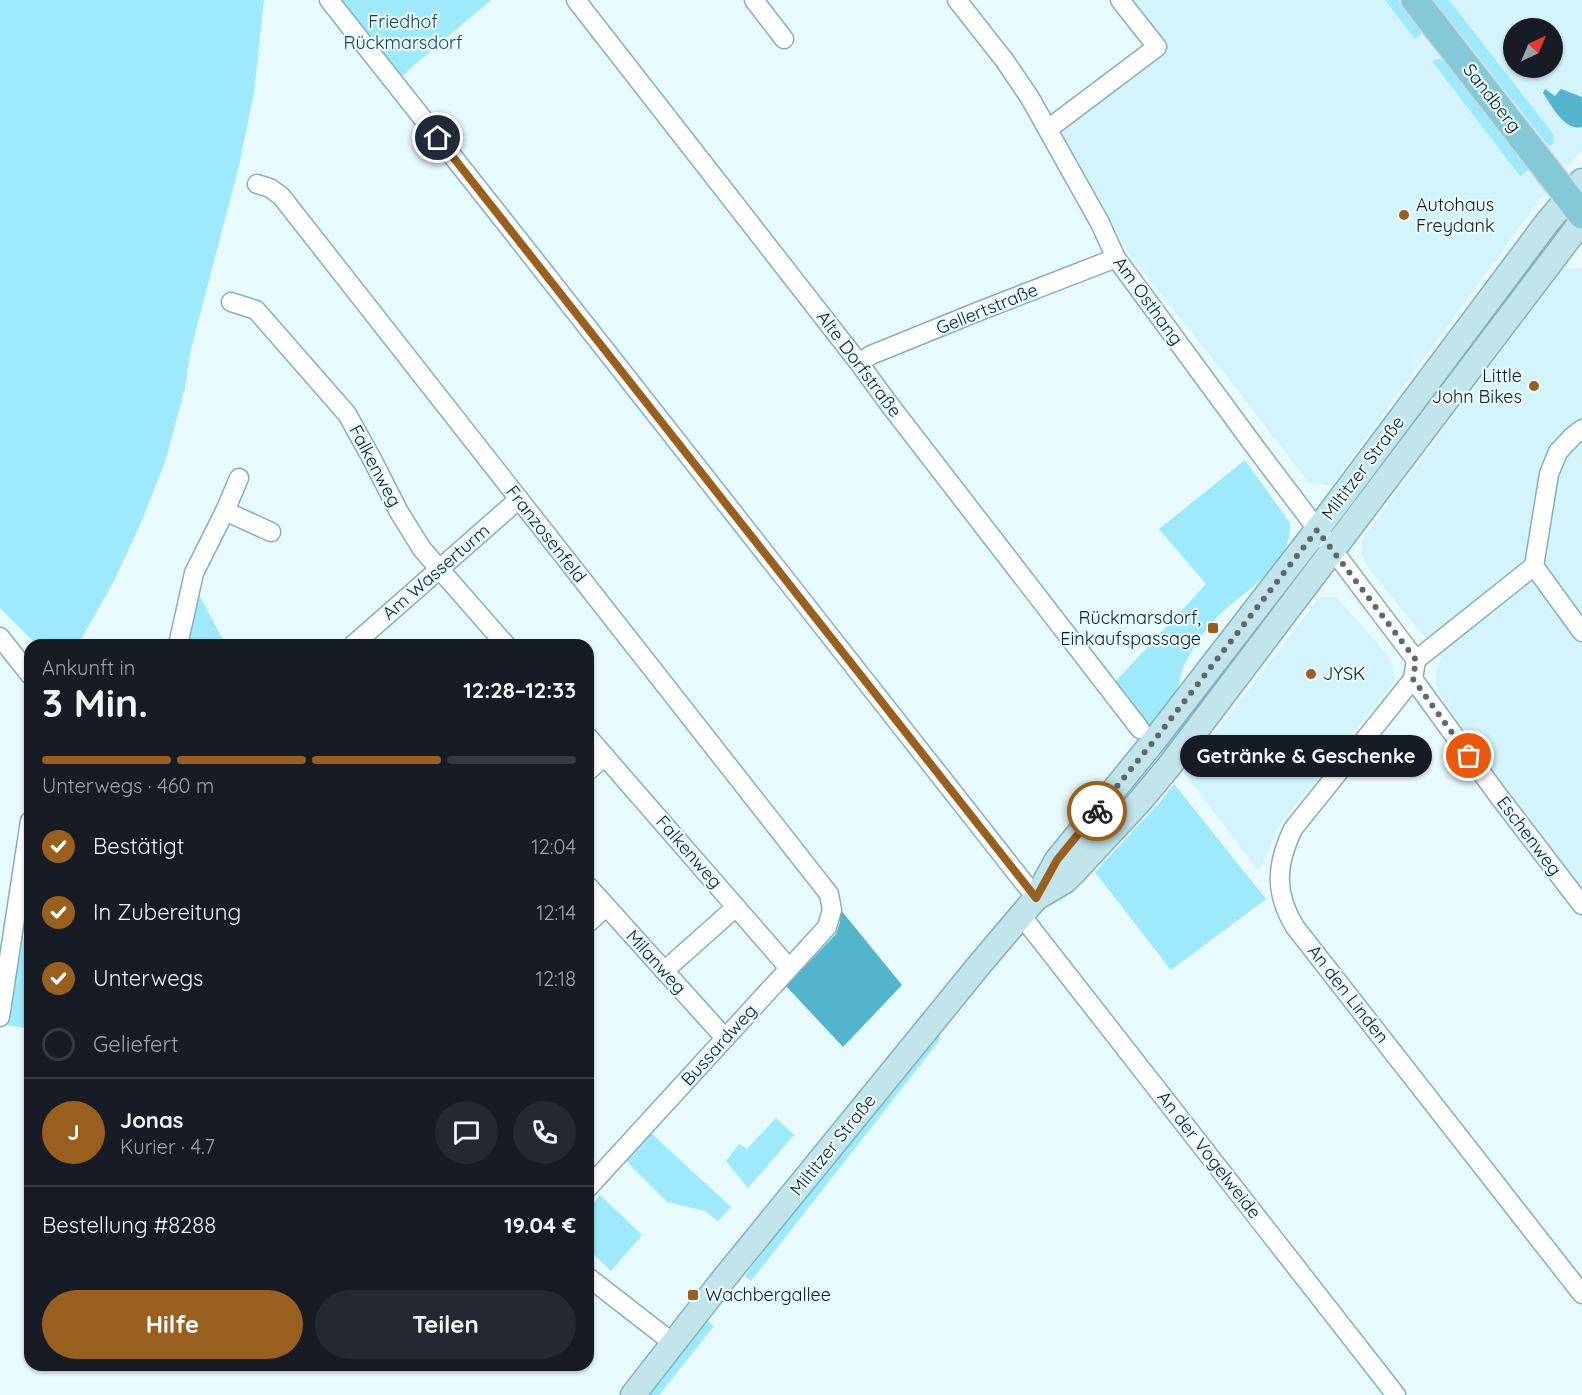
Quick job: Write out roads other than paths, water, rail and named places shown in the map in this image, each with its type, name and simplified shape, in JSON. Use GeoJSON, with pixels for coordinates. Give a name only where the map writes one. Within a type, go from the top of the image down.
{"type":"FeatureCollection","features":[{"type":"Feature","properties":{"kind":"main road","name":"Sandberg"},"geometry":{"type":"LineString","coordinates":[[1415,0],[1577,198]]}},
{"type":"Feature","properties":{"kind":"street","name":"An der Vogelweide"},"geometry":{"type":"LineString","coordinates":[[329,0],[519,239],[1029,907],[1396,1395]]}},
{"type":"Feature","properties":{"kind":"street","name":"Alte Dorfstraße"},"geometry":{"type":"LineString","coordinates":[[576,0],[860,363],[1140,729]]}},
{"type":"Feature","properties":{"kind":"street"},"geometry":{"type":"LineString","coordinates":[[754,0],[784,39]]}},
{"type":"Feature","properties":{"kind":"street","name":"Am Osthang"},"geometry":{"type":"LineString","coordinates":[[957,0],[1005,61],[1030,98],[1100,223],[1116,258],[1416,660]]}},
{"type":"Feature","properties":{"kind":"street"},"geometry":{"type":"LineString","coordinates":[[1048,129],[1157,47],[1120,0]]}},
{"type":"Feature","properties":{"kind":"street","name":"Franzosenfeld"},"geometry":{"type":"LineString","coordinates":[[257,184],[270,188],[281,196],[829,894]]}},
{"type":"Feature","properties":{"kind":"street","name":"Miltitzer Straße"},"geometry":{"type":"LineString","coordinates":[[633,1395],[736,1263],[1029,907],[1057,860],[1153,742],[1317,530],[1546,224],[1577,198]]}},
{"type":"Feature","properties":{"kind":"street","name":"Miltitzer Straße"},"geometry":{"type":"LineString","coordinates":[[1029,907],[1073,873],[1140,801],[1177,756],[1582,220]]}},
{"type":"Feature","properties":{"kind":"street","name":"Gellertstraße"},"geometry":{"type":"LineString","coordinates":[[860,363],[871,355],[1116,258]]}},
{"type":"Feature","properties":{"kind":"street","name":"Falkenweg"},"geometry":{"type":"LineString","coordinates":[[231,302],[256,310],[347,414],[399,512],[422,549],[501,639]]}},
{"type":"Feature","properties":{"kind":"street"},"geometry":{"type":"LineString","coordinates":[[1413,679],[1416,660],[1534,566],[1549,474],[1558,452],[1582,429]]}},
{"type":"Feature","properties":{"kind":"street"},"geometry":{"type":"LineString","coordinates":[[179,639],[194,573],[239,477]]}},
{"type":"Feature","properties":{"kind":"street","name":"Am Wasserturm"},"geometry":{"type":"LineString","coordinates":[[367,639],[439,569],[519,500]]}},
{"type":"Feature","properties":{"kind":"street"},"geometry":{"type":"LineString","coordinates":[[225,511],[271,532]]}},
{"type":"Feature","properties":{"kind":"street"},"geometry":{"type":"LineString","coordinates":[[1534,566],[1582,632]]}},
{"type":"Feature","properties":{"kind":"street"},"geometry":{"type":"LineString","coordinates":[[0,637],[24,667]]}},
{"type":"Feature","properties":{"kind":"street","name":"Eschenweg"},"geometry":{"type":"LineString","coordinates":[[1413,679],[1582,905]]}},
{"type":"Feature","properties":{"kind":"street","name":"An den Linden"},"geometry":{"type":"LineString","coordinates":[[1413,679],[1293,829],[1287,842],[1279,876],[1283,902],[1295,927],[1582,1294]]}},
{"type":"Feature","properties":{"kind":"street","name":"Falkenweg"},"geometry":{"type":"LineString","coordinates":[[594,744],[789,968]]}},
{"type":"Feature","properties":{"kind":"street"},"geometry":{"type":"LineString","coordinates":[[594,766],[605,756]]}},
{"type":"Feature","properties":{"kind":"street"},"geometry":{"type":"LineString","coordinates":[[0,1017],[24,860]]}},
{"type":"Feature","properties":{"kind":"street","name":"Milanweg"},"geometry":{"type":"LineString","coordinates":[[594,893],[725,1038]]}},
{"type":"Feature","properties":{"kind":"street","name":"Bussardweg"},"geometry":{"type":"LineString","coordinates":[[594,1181],[827,927],[832,910],[829,894]]}},
{"type":"Feature","properties":{"kind":"street"},"geometry":{"type":"LineString","coordinates":[[594,918],[606,907]]}},
{"type":"Feature","properties":{"kind":"street"},"geometry":{"type":"LineString","coordinates":[[664,970],[736,907]]}},
{"type":"Feature","properties":{"kind":"street"},"geometry":{"type":"LineString","coordinates":[[594,1282],[673,1343]]}},
{"type":"Feature","properties":{"kind":"place","name":"Autohaus Freydank"},"geometry":{"type":"Point","coordinates":[1404,215]}},
{"type":"Feature","properties":{"kind":"place","name":"Little John Bikes"},"geometry":{"type":"Point","coordinates":[1534,386]}},
{"type":"Feature","properties":{"kind":"place","name":"Rückmarsdorf, Einkaufspassage"},"geometry":{"type":"Point","coordinates":[1213,628]}},
{"type":"Feature","properties":{"kind":"place","name":"JYSK"},"geometry":{"type":"Point","coordinates":[1311,674]}},
{"type":"Feature","properties":{"kind":"place","name":"Getränke & Geschenke"},"geometry":{"type":"Point","coordinates":[1469,756]}},
{"type":"Feature","properties":{"kind":"place","name":"Wachbergallee"},"geometry":{"type":"Point","coordinates":[693,1295]}},
{"type":"Feature","properties":{"kind":"park label","name":"Friedhof Rückmarsdorf"},"geometry":{"type":"Point","coordinates":[403,32]}}]}
